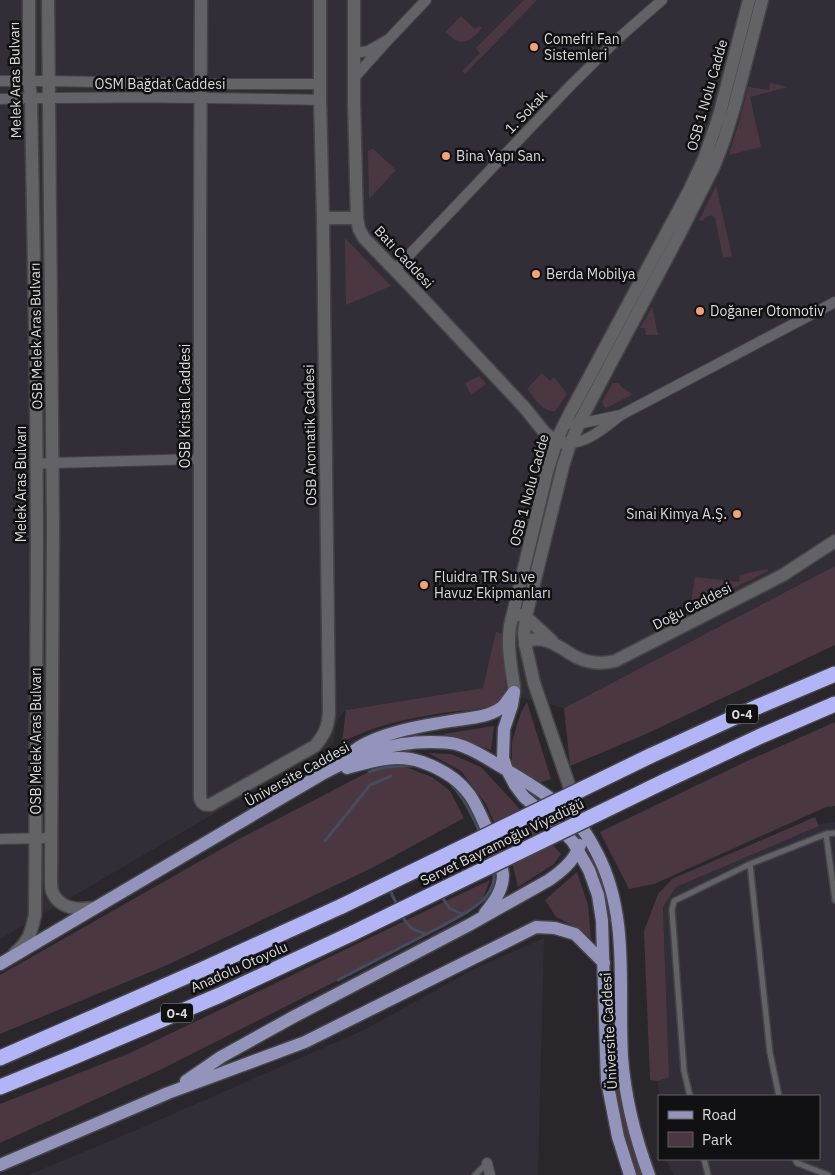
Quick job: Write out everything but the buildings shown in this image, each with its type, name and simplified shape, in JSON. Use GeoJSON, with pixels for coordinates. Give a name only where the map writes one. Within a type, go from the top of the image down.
{"type":"FeatureCollection","features":[{"type":"Feature","properties":{"kind":"highway","name":"Servet Bayramoğlu Viyadüğü"},"geometry":{"type":"LineString","coordinates":[[342,906],[650,756],[835,674]]}},
{"type":"Feature","properties":{"kind":"highway","name":"Servet Bayramoğlu Viyadüğü"},"geometry":{"type":"LineString","coordinates":[[353,933],[665,781],[835,704]]}},
{"type":"Feature","properties":{"kind":"highway","name":"Anadolu Otoyolu"},"geometry":{"type":"LineString","coordinates":[[0,1058],[342,906]]}},
{"type":"Feature","properties":{"kind":"highway","name":"Anadolu Otoyolu"},"geometry":{"type":"LineString","coordinates":[[0,1087],[220,994],[353,933]]}},
{"type":"Feature","properties":{"kind":"main road","name":"OSB 1 Nolu Cadde"},"geometry":{"type":"LineString","coordinates":[[514,692],[512,705],[504,728],[503,758],[515,785],[524,796],[573,842],[588,870],[598,895],[602,920],[604,963]]}},
{"type":"Feature","properties":{"kind":"main road"},"geometry":{"type":"LineString","coordinates":[[322,774],[360,746],[388,734],[425,725],[490,714],[502,708],[514,692]]}},
{"type":"Feature","properties":{"kind":"main road","name":"Üniversite Caddesi"},"geometry":{"type":"LineString","coordinates":[[4,961],[350,759],[388,746],[419,742],[456,744],[476,752],[536,787],[572,817],[584,831],[602,864],[615,904],[619,928],[622,1060],[627,1096],[649,1175]]}},
{"type":"Feature","properties":{"kind":"main road"},"geometry":{"type":"LineString","coordinates":[[322,774],[372,761],[406,758],[436,768],[469,794],[500,861],[503,876],[501,889],[494,902],[480,919]]}},
{"type":"Feature","properties":{"kind":"main road"},"geometry":{"type":"LineString","coordinates":[[168,1093],[221,1058],[294,1016],[480,919],[549,880],[568,865],[578,851],[584,831]]}},
{"type":"Feature","properties":{"kind":"main road"},"geometry":{"type":"LineString","coordinates":[[0,1165],[168,1093],[306,1042],[536,927],[556,928],[575,934],[604,963]]}},
{"type":"Feature","properties":{"kind":"main road","name":"Üniversite Caddesi"},"geometry":{"type":"LineString","coordinates":[[604,963],[607,1081],[618,1137],[630,1175]]}},
{"type":"Feature","properties":{"kind":"street","name":"Melek Aras Bulvarı"},"geometry":{"type":"LineString","coordinates":[[4,961],[23,946],[31,934],[35,915],[36,464],[29,0]]}},
{"type":"Feature","properties":{"kind":"street","name":"OSB Melek Aras Bulvarı"},"geometry":{"type":"LineString","coordinates":[[48,0],[53,536],[51,879],[52,891],[58,900],[66,906],[79,910],[95,908]]}},
{"type":"Feature","properties":{"kind":"street","name":"OSB Kristal Caddesi"},"geometry":{"type":"LineString","coordinates":[[201,0],[200,798],[206,805],[210,805]]}},
{"type":"Feature","properties":{"kind":"street","name":"OSB Aromatik Caddesi"},"geometry":{"type":"LineString","coordinates":[[210,805],[315,746],[323,736],[328,723],[320,0]]}},
{"type":"Feature","properties":{"kind":"street","name":"Batı Caddesi"},"geometry":{"type":"LineString","coordinates":[[354,0],[357,218],[359,229],[364,238],[524,407],[545,433],[551,438],[564,443]]}},
{"type":"Feature","properties":{"kind":"street"},"geometry":{"type":"LineString","coordinates":[[354,78],[426,0]]}},
{"type":"Feature","properties":{"kind":"street","name":"1. Sokak"},"geometry":{"type":"LineString","coordinates":[[395,270],[578,78],[620,36],[662,0]]}},
{"type":"Feature","properties":{"kind":"street","name":"OSB 1 Nolu Cadde"},"geometry":{"type":"LineString","coordinates":[[514,692],[508,636],[547,472],[564,443],[571,425],[704,159],[719,116],[749,0]]}},
{"type":"Feature","properties":{"kind":"street","name":"OSB 1 Nolu Cadde"},"geometry":{"type":"LineString","coordinates":[[571,425],[678,237],[714,166],[734,108],[762,0]]}},
{"type":"Feature","properties":{"kind":"street"},"geometry":{"type":"LineString","coordinates":[[354,53],[368,51],[389,38]]}},
{"type":"Feature","properties":{"kind":"street","name":"OSM Bağdat Caddesi"},"geometry":{"type":"LineString","coordinates":[[0,81],[320,84]]}},
{"type":"Feature","properties":{"kind":"street","name":"OSM Bağdat Caddesi"},"geometry":{"type":"LineString","coordinates":[[0,99],[200,98],[320,100]]}},
{"type":"Feature","properties":{"kind":"street"},"geometry":{"type":"LineString","coordinates":[[323,218],[357,218]]}},
{"type":"Feature","properties":{"kind":"street"},"geometry":{"type":"LineString","coordinates":[[564,443],[587,438],[621,415],[835,302]]}},
{"type":"Feature","properties":{"kind":"street","name":"Batı Caddesi"},"geometry":{"type":"LineString","coordinates":[[524,407],[549,424],[571,425]]}},
{"type":"Feature","properties":{"kind":"street"},"geometry":{"type":"LineString","coordinates":[[571,425],[621,415]]}},
{"type":"Feature","properties":{"kind":"street","name":"OSB 1 Nolu Cadde"},"geometry":{"type":"LineString","coordinates":[[564,443],[563,466],[526,617],[524,633],[534,683],[584,831]]}},
{"type":"Feature","properties":{"kind":"street"},"geometry":{"type":"LineString","coordinates":[[36,464],[200,459]]}},
{"type":"Feature","properties":{"kind":"street","name":"Doğu Caddesi"},"geometry":{"type":"LineString","coordinates":[[525,645],[530,640],[537,638],[586,661],[602,663],[615,661],[775,580],[835,541]]}},
{"type":"Feature","properties":{"kind":"street"},"geometry":{"type":"LineString","coordinates":[[512,620],[519,615],[526,617]]}},
{"type":"Feature","properties":{"kind":"street","name":"Doğu Caddesi"},"geometry":{"type":"LineString","coordinates":[[526,617],[555,645]]}},
{"type":"Feature","properties":{"kind":"street"},"geometry":{"type":"LineString","coordinates":[[0,839],[51,838]]}},
{"type":"Feature","properties":{"kind":"street"},"geometry":{"type":"LineString","coordinates":[[487,1163],[490,1175]]}},
{"type":"Feature","properties":{"kind":"lane"},"geometry":{"type":"LineString","coordinates":[[690,1095],[684,1071],[672,910],[674,901],[750,864],[826,834],[835,833]]}},
{"type":"Feature","properties":{"kind":"lane"},"geometry":{"type":"LineString","coordinates":[[826,834],[835,900]]}},
{"type":"Feature","properties":{"kind":"lane"},"geometry":{"type":"LineString","coordinates":[[750,864],[770,1053],[778,1095]]}},
{"type":"Feature","properties":{"kind":"lane"},"geometry":{"type":"LineString","coordinates":[[704,1160],[708,1175]]}},
{"type":"Feature","properties":{"kind":"lane"},"geometry":{"type":"LineString","coordinates":[[796,1160],[797,1163],[828,1175]]}},
{"type":"Feature","properties":{"kind":"lane"},"geometry":{"type":"LineString","coordinates":[[475,1175],[487,1163]]}},
{"type":"Feature","properties":{"kind":"shaded area"},"geometry":{"type":"Polygon","coordinates":[[[0,0],[835,0],[835,566],[564,708],[483,688],[346,710],[337,720],[333,744],[0,939],[0,0]]]}},
{"type":"Feature","properties":{"kind":"shaded area"},"geometry":{"type":"Polygon","coordinates":[[[835,822],[835,1175],[674,1175],[666,1160],[820,1160],[820,1095],[659,1095],[658,1081],[669,1076],[663,907],[676,887],[821,824],[835,822]]]}},
{"type":"Feature","properties":{"kind":"shaded area"},"geometry":{"type":"Polygon","coordinates":[[[544,938],[538,1175],[28,1175],[141,1128],[364,1030],[474,969],[544,938]]]}},
{"type":"Feature","properties":{"kind":"green space"},"geometry":{"type":"Polygon","coordinates":[[[524,0],[537,0],[465,74],[462,71],[480,53],[476,48],[524,0]]]}},
{"type":"Feature","properties":{"kind":"green space"},"geometry":{"type":"Polygon","coordinates":[[[461,16],[475,29],[480,26],[482,28],[465,42],[456,40],[445,32],[461,16]]]}},
{"type":"Feature","properties":{"kind":"green space"},"geometry":{"type":"Polygon","coordinates":[[[770,83],[788,87],[750,97],[761,147],[729,155],[748,87],[769,90],[770,83]]]}},
{"type":"Feature","properties":{"kind":"green space"},"geometry":{"type":"Polygon","coordinates":[[[373,149],[396,170],[369,199],[368,151],[373,149]]]}},
{"type":"Feature","properties":{"kind":"green space"},"geometry":{"type":"Polygon","coordinates":[[[716,186],[732,256],[723,258],[715,217],[709,216],[702,221],[699,220],[716,186]]]}},
{"type":"Feature","properties":{"kind":"green space"},"geometry":{"type":"Polygon","coordinates":[[[345,238],[391,286],[346,305],[345,238]]]}},
{"type":"Feature","properties":{"kind":"green space"},"geometry":{"type":"Polygon","coordinates":[[[652,307],[658,335],[646,335],[645,328],[640,328],[652,307]]]}},
{"type":"Feature","properties":{"kind":"green space"},"geometry":{"type":"Polygon","coordinates":[[[542,373],[550,381],[554,377],[567,394],[555,411],[543,407],[527,389],[542,373]]]}},
{"type":"Feature","properties":{"kind":"green space"},"geometry":{"type":"Polygon","coordinates":[[[479,376],[486,384],[471,395],[465,383],[479,376]]]}},
{"type":"Feature","properties":{"kind":"green space"},"geometry":{"type":"Polygon","coordinates":[[[613,383],[619,383],[632,395],[606,408],[602,402],[613,383]]]}},
{"type":"Feature","properties":{"kind":"green space"},"geometry":{"type":"Polygon","coordinates":[[[835,566],[835,645],[646,734],[570,766],[564,708],[835,566]]]}},
{"type":"Feature","properties":{"kind":"green space"},"geometry":{"type":"Polygon","coordinates":[[[768,569],[768,571],[690,610],[695,577],[739,582],[740,575],[768,569]]]}},
{"type":"Feature","properties":{"kind":"green space"},"geometry":{"type":"Polygon","coordinates":[[[496,632],[502,634],[506,687],[501,698],[495,703],[480,708],[396,722],[342,742],[346,710],[483,688],[496,632]]]}},
{"type":"Feature","properties":{"kind":"green space"},"geometry":{"type":"Polygon","coordinates":[[[527,702],[551,779],[538,783],[512,765],[512,742],[521,712],[527,702]]]}},
{"type":"Feature","properties":{"kind":"green space"},"geometry":{"type":"Polygon","coordinates":[[[835,722],[835,806],[826,807],[654,884],[629,889],[600,832],[745,762],[835,722]]]}},
{"type":"Feature","properties":{"kind":"green space"},"geometry":{"type":"Polygon","coordinates":[[[494,726],[491,750],[443,734],[494,726]]]}},
{"type":"Feature","properties":{"kind":"green space"},"geometry":{"type":"Polygon","coordinates":[[[428,753],[451,754],[481,767],[561,854],[554,864],[518,887],[512,862],[486,804],[461,771],[428,753]]]}},
{"type":"Feature","properties":{"kind":"green space"},"geometry":{"type":"Polygon","coordinates":[[[403,766],[432,777],[450,791],[464,818],[372,868],[165,966],[0,1034],[0,975],[239,839],[378,767],[403,766]]]}},
{"type":"Feature","properties":{"kind":"green space"},"geometry":{"type":"Polygon","coordinates":[[[815,817],[819,826],[676,887],[663,907],[669,1077],[658,1081],[650,1080],[644,931],[658,894],[672,879],[815,817]]]}},
{"type":"Feature","properties":{"kind":"green space"},"geometry":{"type":"Polygon","coordinates":[[[577,872],[588,905],[591,939],[576,927],[556,917],[545,900],[577,872]]]}},
{"type":"Feature","properties":{"kind":"green space"},"geometry":{"type":"Polygon","coordinates":[[[490,880],[482,901],[467,914],[445,926],[162,1069],[0,1143],[0,1104],[130,1053],[490,880]]]}},
{"type":"Feature","properties":{"kind":"green space"},"geometry":{"type":"Polygon","coordinates":[[[616,987],[627,1122],[642,1175],[637,1175],[632,1162],[615,1093],[612,1065],[610,988],[616,987]]]}},
{"type":"Feature","properties":{"kind":"waterway"},"geometry":{"type":"LineString","coordinates":[[369,772],[391,766],[413,766]]}},
{"type":"Feature","properties":{"kind":"waterway"},"geometry":{"type":"LineString","coordinates":[[325,841],[370,785],[391,776]]}},
{"type":"Feature","properties":{"kind":"waterway"},"geometry":{"type":"LineString","coordinates":[[452,785],[461,796],[480,833]]}},
{"type":"Feature","properties":{"kind":"waterway"},"geometry":{"type":"LineString","coordinates":[[483,842],[490,862]]}},
{"type":"Feature","properties":{"kind":"waterway"},"geometry":{"type":"LineString","coordinates":[[426,869],[436,888]]}},
{"type":"Feature","properties":{"kind":"waterway"},"geometry":{"type":"LineString","coordinates":[[338,980],[472,909],[490,891],[494,878],[493,870]]}},
{"type":"Feature","properties":{"kind":"waterway"},"geometry":{"type":"LineString","coordinates":[[389,888],[398,907]]}},
{"type":"Feature","properties":{"kind":"waterway"},"geometry":{"type":"LineString","coordinates":[[441,895],[449,908],[462,914]]}},
{"type":"Feature","properties":{"kind":"waterway"},"geometry":{"type":"LineString","coordinates":[[402,915],[411,928],[426,934]]}},
{"type":"Feature","properties":{"kind":"place","name":"Comefri Fan Sistemleri"},"geometry":{"type":"Point","coordinates":[534,47]}},
{"type":"Feature","properties":{"kind":"place","name":"Bina Yapı San."},"geometry":{"type":"Point","coordinates":[446,156]}},
{"type":"Feature","properties":{"kind":"place","name":"Berda Mobilya"},"geometry":{"type":"Point","coordinates":[536,274]}},
{"type":"Feature","properties":{"kind":"place","name":"Doğaner Otomotiv"},"geometry":{"type":"Point","coordinates":[700,311]}},
{"type":"Feature","properties":{"kind":"place","name":"Sınai Kimya A.Ş."},"geometry":{"type":"Point","coordinates":[737,514]}},
{"type":"Feature","properties":{"kind":"place","name":"Fluidra TR Su ve Havuz Ekipmanları"},"geometry":{"type":"Point","coordinates":[424,585]}}]}
